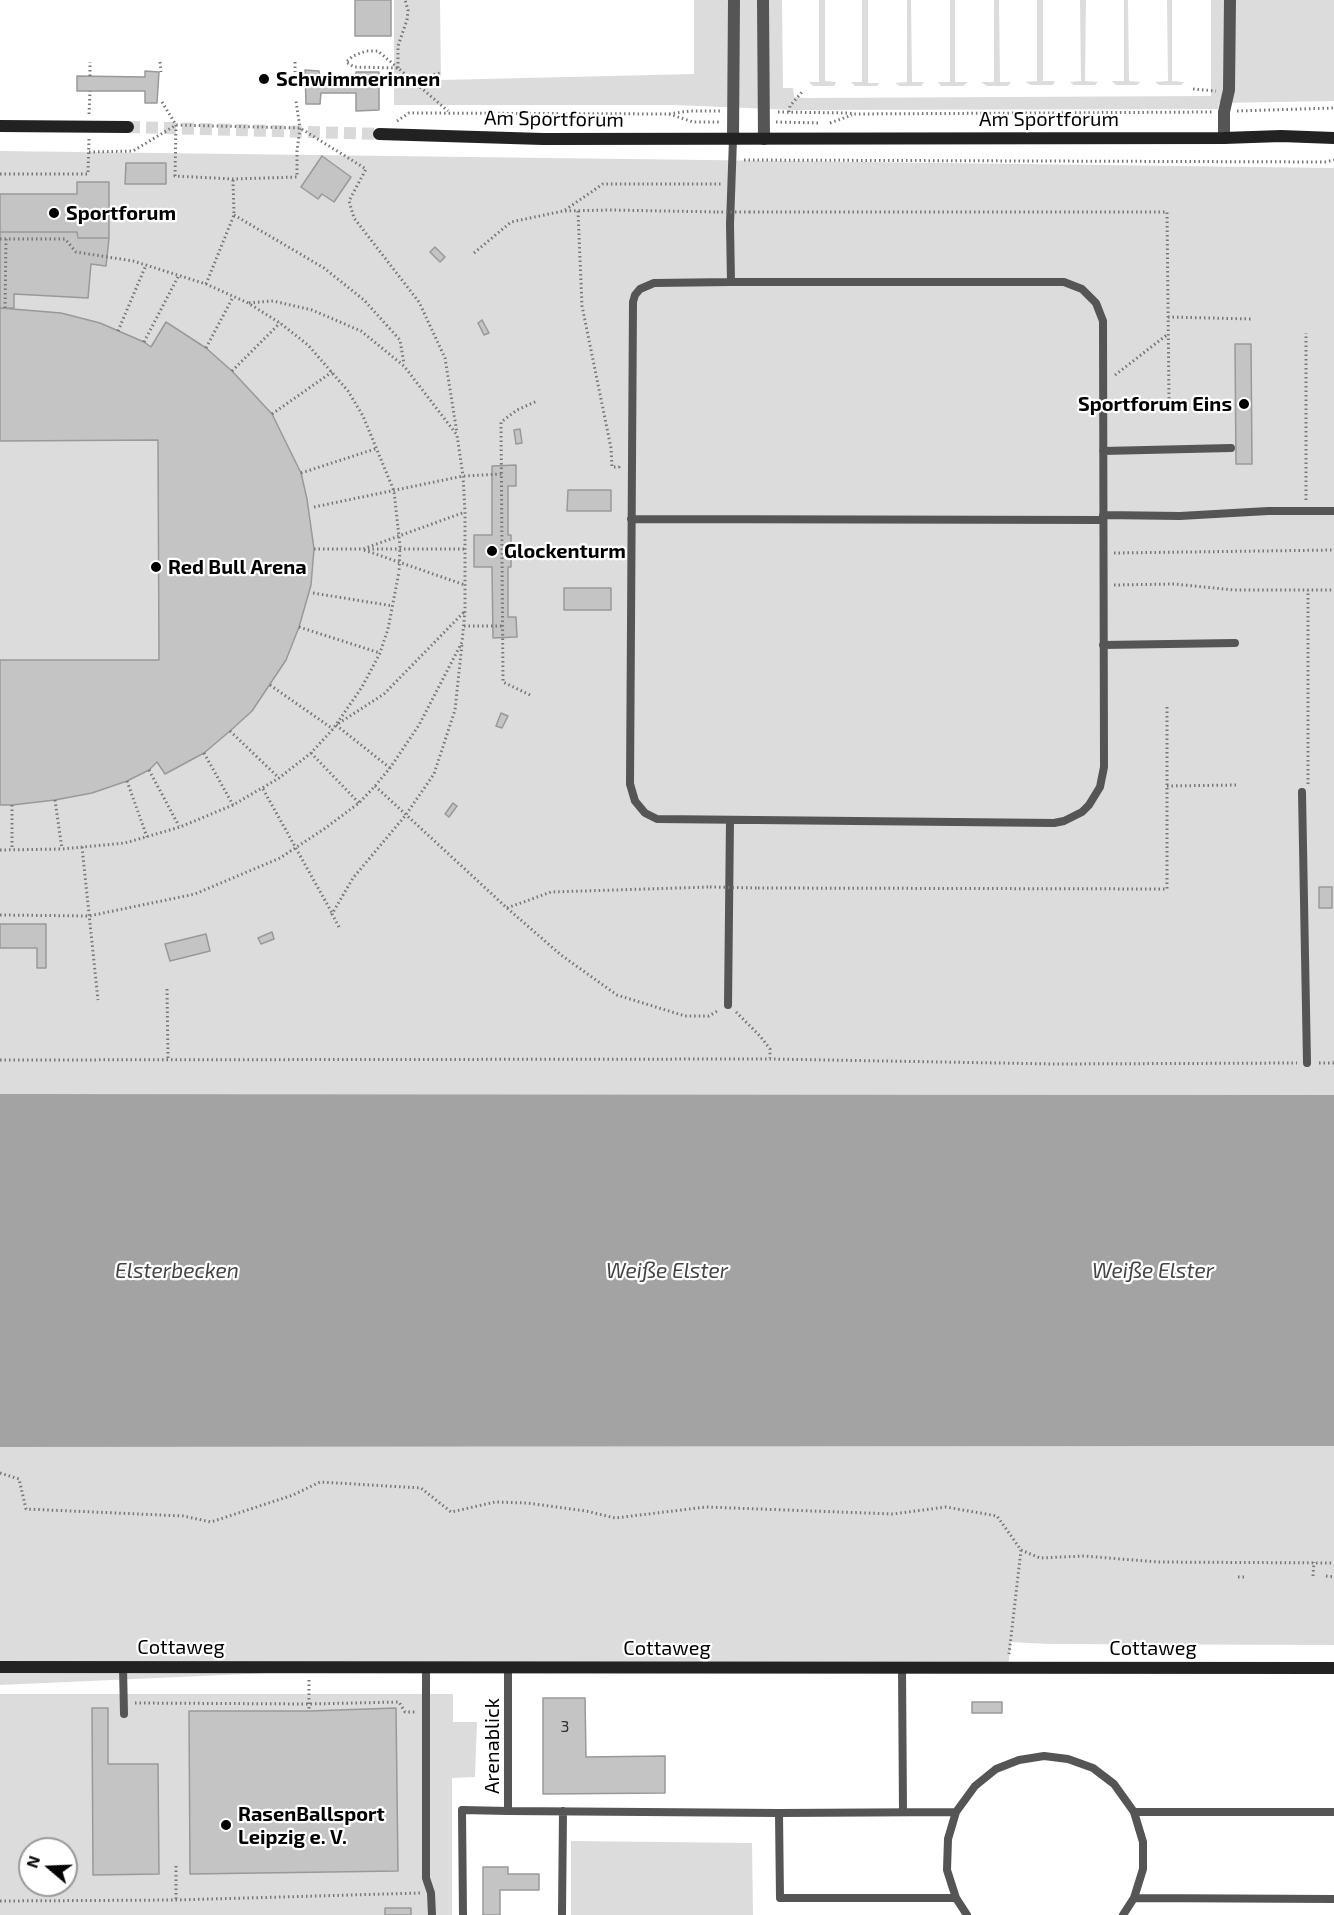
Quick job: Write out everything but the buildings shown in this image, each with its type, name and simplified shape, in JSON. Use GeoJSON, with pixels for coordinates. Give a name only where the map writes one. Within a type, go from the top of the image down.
{"type":"FeatureCollection","features":[{"type":"Feature","properties":{"kind":"street"},"geometry":{"type":"LineString","coordinates":[[733,139],[734,0]]}},
{"type":"Feature","properties":{"kind":"street"},"geometry":{"type":"LineString","coordinates":[[763,0],[764,139]]}},
{"type":"Feature","properties":{"kind":"street"},"geometry":{"type":"LineString","coordinates":[[1224,138],[1224,112],[1229,90],[1230,0]]}},
{"type":"Feature","properties":{"kind":"street"},"geometry":{"type":"LineString","coordinates":[[0,126],[128,127]]}},
{"type":"Feature","properties":{"kind":"street","name":"Am Sportforum"},"geometry":{"type":"LineString","coordinates":[[379,134],[543,139],[1281,136],[1334,138]]}},
{"type":"Feature","properties":{"kind":"street","name":"Cottaweg"},"geometry":{"type":"LineString","coordinates":[[0,1666],[1334,1668]]}},
{"type":"Feature","properties":{"kind":"lane"},"geometry":{"type":"LineString","coordinates":[[731,282],[733,139]]}},
{"type":"Feature","properties":{"kind":"lane"},"geometry":{"type":"LineString","coordinates":[[731,282],[1064,282],[1089,296],[1096,303],[1103,321],[1103,777],[1089,805],[1073,817],[1045,823],[657,819],[640,809],[632,793],[632,442],[632,317],[635,295],[647,285],[731,282]]}},
{"type":"Feature","properties":{"kind":"lane"},"geometry":{"type":"LineString","coordinates":[[1103,451],[1231,448]]}},
{"type":"Feature","properties":{"kind":"lane"},"geometry":{"type":"LineString","coordinates":[[631,519],[1103,518],[1334,511]]}},
{"type":"Feature","properties":{"kind":"lane"},"geometry":{"type":"LineString","coordinates":[[1103,645],[1235,643]]}},
{"type":"Feature","properties":{"kind":"lane"},"geometry":{"type":"LineString","coordinates":[[1305,792],[1307,1063]]}},
{"type":"Feature","properties":{"kind":"lane"},"geometry":{"type":"LineString","coordinates":[[728,1005],[730,820]]}},
{"type":"Feature","properties":{"kind":"lane"},"geometry":{"type":"LineString","coordinates":[[426,1666],[426,1878],[431,1893],[432,1915]]}},
{"type":"Feature","properties":{"kind":"lane"},"geometry":{"type":"LineString","coordinates":[[123,1667],[124,1714]]}},
{"type":"Feature","properties":{"kind":"lane","name":"Arenablick"},"geometry":{"type":"LineString","coordinates":[[508,1667],[508,1811],[779,1814],[956,1812]]}},
{"type":"Feature","properties":{"kind":"lane"},"geometry":{"type":"LineString","coordinates":[[902,1668],[903,1812]]}},
{"type":"Feature","properties":{"kind":"lane"},"geometry":{"type":"LineString","coordinates":[[967,1915],[956,1898],[947,1870],[948,1839],[956,1812],[975,1786],[996,1769],[1019,1760],[1044,1756],[1068,1759],[1093,1768],[1114,1784],[1134,1812],[1139,1824],[1144,1854],[1140,1883],[1123,1915]]}},
{"type":"Feature","properties":{"kind":"lane"},"geometry":{"type":"LineString","coordinates":[[463,1915],[462,1810],[508,1811]]}},
{"type":"Feature","properties":{"kind":"lane"},"geometry":{"type":"LineString","coordinates":[[562,1915],[563,1811]]}},
{"type":"Feature","properties":{"kind":"lane"},"geometry":{"type":"LineString","coordinates":[[1134,1812],[1334,1812]]}},
{"type":"Feature","properties":{"kind":"lane"},"geometry":{"type":"LineString","coordinates":[[779,1814],[780,1898],[956,1898]]}},
{"type":"Feature","properties":{"kind":"lane"},"geometry":{"type":"LineString","coordinates":[[1134,1898],[1334,1899]]}},
{"type":"Feature","properties":{"kind":"path"},"geometry":{"type":"LineString","coordinates":[[398,68],[398,46],[407,20],[408,10],[405,0]]}},
{"type":"Feature","properties":{"kind":"path"},"geometry":{"type":"LineString","coordinates":[[398,68],[354,67],[346,62],[353,56],[366,51],[378,51],[450,112]]}},
{"type":"Feature","properties":{"kind":"path"},"geometry":{"type":"LineString","coordinates":[[90,62],[90,76]]}},
{"type":"Feature","properties":{"kind":"path"},"geometry":{"type":"LineString","coordinates":[[160,62],[161,72]]}},
{"type":"Feature","properties":{"kind":"path"},"geometry":{"type":"LineString","coordinates":[[295,62],[295,72]]}},
{"type":"Feature","properties":{"kind":"path"},"geometry":{"type":"LineString","coordinates":[[412,80],[440,73]]}},
{"type":"Feature","properties":{"kind":"path"},"geometry":{"type":"LineString","coordinates":[[1193,89],[1229,90]]}},
{"type":"Feature","properties":{"kind":"path"},"geometry":{"type":"LineString","coordinates":[[89,126],[90,91]]}},
{"type":"Feature","properties":{"kind":"path"},"geometry":{"type":"LineString","coordinates":[[789,112],[790,106],[802,92]]}},
{"type":"Feature","properties":{"kind":"path"},"geometry":{"type":"LineString","coordinates":[[162,102],[176,125],[175,176],[233,179],[297,177],[300,128],[296,101]]}},
{"type":"Feature","properties":{"kind":"path"},"geometry":{"type":"LineString","coordinates":[[854,114],[1224,112],[1334,108]]}},
{"type":"Feature","properties":{"kind":"path"},"geometry":{"type":"LineString","coordinates":[[379,134],[409,113],[668,114]]}},
{"type":"Feature","properties":{"kind":"path"},"geometry":{"type":"LineString","coordinates":[[89,152],[133,151],[176,125],[300,128],[366,169],[349,201],[354,218],[419,302],[446,358],[463,477],[465,512],[465,611],[455,710],[434,774],[405,816],[353,878],[332,914]]}},
{"type":"Feature","properties":{"kind":"path"},"geometry":{"type":"LineString","coordinates":[[0,174],[88,174],[88,157]]}},
{"type":"Feature","properties":{"kind":"path"},"geometry":{"type":"LineString","coordinates":[[733,160],[1325,162],[1334,160]]}},
{"type":"Feature","properties":{"kind":"path"},"geometry":{"type":"LineString","coordinates":[[206,284],[234,215],[233,179]]}},
{"type":"Feature","properties":{"kind":"path"},"geometry":{"type":"LineString","coordinates":[[562,212],[603,184],[732,184]]}},
{"type":"Feature","properties":{"kind":"path"},"geometry":{"type":"LineString","coordinates":[[578,211],[582,306],[611,448],[612,466],[619,466],[632,442]]}},
{"type":"Feature","properties":{"kind":"path"},"geometry":{"type":"LineString","coordinates":[[474,253],[511,222],[578,211],[1167,212],[1169,400]]}},
{"type":"Feature","properties":{"kind":"path"},"geometry":{"type":"LineString","coordinates":[[234,215],[324,268],[364,300],[399,340],[404,366]]}},
{"type":"Feature","properties":{"kind":"path"},"geometry":{"type":"LineString","coordinates":[[0,239],[64,239],[76,252],[107,255],[206,284],[248,303],[280,323],[308,345],[348,391],[363,416],[394,491],[400,546],[399,572],[393,606],[380,653],[362,687],[333,729],[311,753],[279,778],[233,805],[180,827],[125,843],[62,849],[0,850]]}},
{"type":"Feature","properties":{"kind":"path"},"geometry":{"type":"LineString","coordinates":[[5,308],[6,239]]}},
{"type":"Feature","properties":{"kind":"path"},"geometry":{"type":"LineString","coordinates":[[118,331],[146,265]]}},
{"type":"Feature","properties":{"kind":"path"},"geometry":{"type":"LineString","coordinates":[[144,342],[179,275]]}},
{"type":"Feature","properties":{"kind":"path"},"geometry":{"type":"LineString","coordinates":[[207,346],[234,297]]}},
{"type":"Feature","properties":{"kind":"path"},"geometry":{"type":"LineString","coordinates":[[248,303],[273,302],[312,310],[361,331],[404,366],[457,435]]}},
{"type":"Feature","properties":{"kind":"path"},"geometry":{"type":"LineString","coordinates":[[1168,317],[1252,319]]}},
{"type":"Feature","properties":{"kind":"path"},"geometry":{"type":"LineString","coordinates":[[232,370],[280,323]]}},
{"type":"Feature","properties":{"kind":"path"},"geometry":{"type":"LineString","coordinates":[[1306,333],[1306,511]]}},
{"type":"Feature","properties":{"kind":"path"},"geometry":{"type":"LineString","coordinates":[[1117,375],[1168,334]]}},
{"type":"Feature","properties":{"kind":"path"},"geometry":{"type":"LineString","coordinates":[[273,414],[332,372]]}},
{"type":"Feature","properties":{"kind":"path"},"geometry":{"type":"LineString","coordinates":[[530,695],[503,682],[501,422],[517,410],[537,401]]}},
{"type":"Feature","properties":{"kind":"path"},"geometry":{"type":"LineString","coordinates":[[301,473],[378,448]]}},
{"type":"Feature","properties":{"kind":"path"},"geometry":{"type":"LineString","coordinates":[[314,507],[463,477],[501,474]]}},
{"type":"Feature","properties":{"kind":"path"},"geometry":{"type":"LineString","coordinates":[[363,549],[465,512]]}},
{"type":"Feature","properties":{"kind":"path"},"geometry":{"type":"LineString","coordinates":[[314,549],[465,549]]}},
{"type":"Feature","properties":{"kind":"path"},"geometry":{"type":"LineString","coordinates":[[363,549],[465,585]]}},
{"type":"Feature","properties":{"kind":"path"},"geometry":{"type":"LineString","coordinates":[[550,549],[621,549]]}},
{"type":"Feature","properties":{"kind":"path"},"geometry":{"type":"LineString","coordinates":[[1103,554],[1334,550]]}},
{"type":"Feature","properties":{"kind":"path"},"geometry":{"type":"LineString","coordinates":[[1103,586],[1174,584],[1234,590],[1334,590]]}},
{"type":"Feature","properties":{"kind":"path"},"geometry":{"type":"LineString","coordinates":[[1305,792],[1308,590]]}},
{"type":"Feature","properties":{"kind":"path"},"geometry":{"type":"LineString","coordinates":[[313,593],[393,606]]}},
{"type":"Feature","properties":{"kind":"path"},"geometry":{"type":"LineString","coordinates":[[336,724],[384,694],[465,611]]}},
{"type":"Feature","properties":{"kind":"path"},"geometry":{"type":"LineString","coordinates":[[464,626],[502,626]]}},
{"type":"Feature","properties":{"kind":"path"},"geometry":{"type":"LineString","coordinates":[[299,627],[380,653]]}},
{"type":"Feature","properties":{"kind":"path"},"geometry":{"type":"LineString","coordinates":[[0,915],[89,916],[195,894],[280,858],[359,803],[375,786],[419,725],[462,642]]}},
{"type":"Feature","properties":{"kind":"path"},"geometry":{"type":"LineString","coordinates":[[270,685],[333,729]]}},
{"type":"Feature","properties":{"kind":"path"},"geometry":{"type":"LineString","coordinates":[[507,908],[551,892],[710,887],[1167,889],[1167,704]]}},
{"type":"Feature","properties":{"kind":"path"},"geometry":{"type":"LineString","coordinates":[[336,724],[390,768]]}},
{"type":"Feature","properties":{"kind":"path"},"geometry":{"type":"LineString","coordinates":[[230,731],[279,778]]}},
{"type":"Feature","properties":{"kind":"path"},"geometry":{"type":"LineString","coordinates":[[311,753],[359,803]]}},
{"type":"Feature","properties":{"kind":"path"},"geometry":{"type":"LineString","coordinates":[[205,755],[233,805]]}},
{"type":"Feature","properties":{"kind":"path"},"geometry":{"type":"LineString","coordinates":[[149,770],[180,827]]}},
{"type":"Feature","properties":{"kind":"path"},"geometry":{"type":"LineString","coordinates":[[127,781],[147,837]]}},
{"type":"Feature","properties":{"kind":"path"},"geometry":{"type":"LineString","coordinates":[[1167,786],[1237,785]]}},
{"type":"Feature","properties":{"kind":"path"},"geometry":{"type":"LineString","coordinates":[[375,786],[405,816],[561,955],[617,995],[685,1016],[709,1016],[728,1005],[760,1036],[770,1049],[770,1059]]}},
{"type":"Feature","properties":{"kind":"path"},"geometry":{"type":"LineString","coordinates":[[263,789],[339,927]]}},
{"type":"Feature","properties":{"kind":"path"},"geometry":{"type":"LineString","coordinates":[[55,800],[62,849]]}},
{"type":"Feature","properties":{"kind":"path"},"geometry":{"type":"LineString","coordinates":[[12,805],[12,850]]}},
{"type":"Feature","properties":{"kind":"path"},"geometry":{"type":"LineString","coordinates":[[82,847],[98,1000]]}},
{"type":"Feature","properties":{"kind":"path"},"geometry":{"type":"LineString","coordinates":[[167,989],[168,1060]]}},
{"type":"Feature","properties":{"kind":"path"},"geometry":{"type":"LineString","coordinates":[[0,1059],[770,1059],[1055,1064],[1334,1063]]}},
{"type":"Feature","properties":{"kind":"path"},"geometry":{"type":"LineString","coordinates":[[0,1473],[19,1479],[26,1509],[183,1516],[211,1522],[293,1496],[320,1482],[421,1488],[451,1512],[495,1502],[527,1503],[586,1511],[615,1518],[706,1507],[893,1514],[946,1507],[997,1516],[1021,1550],[1040,1558],[1084,1556],[1158,1562],[1334,1563]]}},
{"type":"Feature","properties":{"kind":"path"},"geometry":{"type":"LineString","coordinates":[[1008,1667],[1021,1550]]}},
{"type":"Feature","properties":{"kind":"path"},"geometry":{"type":"LineString","coordinates":[[1313,1576],[1314,1562]]}},
{"type":"Feature","properties":{"kind":"path"},"geometry":{"type":"LineString","coordinates":[[1326,1576],[1334,1576]]}},
{"type":"Feature","properties":{"kind":"path"},"geometry":{"type":"LineString","coordinates":[[1238,1577],[1246,1577]]}},
{"type":"Feature","properties":{"kind":"path"},"geometry":{"type":"LineString","coordinates":[[309,1685],[309,1711]]}},
{"type":"Feature","properties":{"kind":"path"},"geometry":{"type":"LineString","coordinates":[[124,1703],[399,1702],[405,1712],[426,1713]]}},
{"type":"Feature","properties":{"kind":"path"},"geometry":{"type":"LineString","coordinates":[[176,1865],[176,1900]]}},
{"type":"Feature","properties":{"kind":"path"},"geometry":{"type":"LineString","coordinates":[[0,1901],[176,1900],[431,1893]]}},
{"type":"Feature","properties":{"kind":"shaded area"},"geometry":{"type":"Polygon","coordinates":[[[394,0],[440,0],[441,80],[694,74],[694,0],[782,0],[783,88],[793,88],[794,97],[804,98],[1211,96],[1211,0],[1334,0],[1334,101],[1219,103],[1218,109],[795,110],[674,105],[394,105],[394,0]]]}},
{"type":"Feature","properties":{"kind":"shaded area"},"geometry":{"type":"Polygon","coordinates":[[[819,0],[825,0],[825,81],[836,82],[834,86],[813,86],[809,82],[819,82],[819,0]]]}},
{"type":"Feature","properties":{"kind":"shaded area"},"geometry":{"type":"Polygon","coordinates":[[[862,0],[868,0],[868,83],[879,83],[877,86],[855,86],[851,82],[862,82],[862,0]]]}},
{"type":"Feature","properties":{"kind":"shaded area"},"geometry":{"type":"Polygon","coordinates":[[[907,0],[911,0],[912,82],[924,82],[921,86],[900,86],[895,83],[907,82],[907,0]]]}},
{"type":"Feature","properties":{"kind":"shaded area"},"geometry":{"type":"Polygon","coordinates":[[[950,0],[955,0],[955,82],[968,82],[963,86],[941,86],[938,82],[950,82],[950,0]]]}},
{"type":"Feature","properties":{"kind":"shaded area"},"geometry":{"type":"Polygon","coordinates":[[[994,0],[999,0],[1000,82],[1011,82],[1008,86],[987,86],[981,82],[994,82],[994,0]]]}},
{"type":"Feature","properties":{"kind":"shaded area"},"geometry":{"type":"Polygon","coordinates":[[[1037,0],[1043,0],[1043,81],[1055,81],[1053,85],[1031,85],[1025,82],[1037,81],[1037,0]]]}},
{"type":"Feature","properties":{"kind":"shaded area"},"geometry":{"type":"Polygon","coordinates":[[[1080,0],[1086,0],[1085,81],[1098,82],[1095,85],[1074,85],[1070,82],[1081,81],[1080,0]]]}},
{"type":"Feature","properties":{"kind":"shaded area"},"geometry":{"type":"Polygon","coordinates":[[[1124,0],[1128,0],[1129,81],[1140,82],[1137,85],[1116,85],[1112,81],[1124,81],[1124,0]]]}},
{"type":"Feature","properties":{"kind":"shaded area"},"geometry":{"type":"Polygon","coordinates":[[[1167,0],[1172,0],[1172,81],[1184,82],[1181,85],[1159,85],[1155,82],[1168,81],[1167,0]]]}},
{"type":"Feature","properties":{"kind":"shaded area"},"geometry":{"type":"Polygon","coordinates":[[[0,151],[1334,168],[1334,1095],[0,1094],[0,151]]]}},
{"type":"Feature","properties":{"kind":"shaded area"},"geometry":{"type":"Polygon","coordinates":[[[1334,1446],[1334,1645],[1011,1642],[1008,1667],[426,1666],[0,1685],[0,1447],[1334,1446]]]}},
{"type":"Feature","properties":{"kind":"shaded area","name":"RasenBallsport Leipzig e. V."},"geometry":{"type":"Polygon","coordinates":[[[0,1694],[453,1694],[453,1722],[477,1722],[475,1777],[452,1778],[452,1915],[0,1915],[0,1694]]]}},
{"type":"Feature","properties":{"kind":"shaded area"},"geometry":{"type":"Polygon","coordinates":[[[571,1841],[752,1843],[753,1915],[571,1915],[571,1841]]]}},
{"type":"Feature","properties":{"kind":"water","name":"Elsterbecken"},"geometry":{"type":"Polygon","coordinates":[[[0,1094],[1334,1095],[1334,1446],[0,1447],[0,1094]]]}},
{"type":"Feature","properties":{"kind":"tunnel"},"geometry":{"type":"LineString","coordinates":[[128,127],[379,134]]}},
{"type":"Feature","properties":{"kind":"place","name":"Schwimmerinnen"},"geometry":{"type":"Point","coordinates":[264,79]}},
{"type":"Feature","properties":{"kind":"place","name":"Sportforum"},"geometry":{"type":"Point","coordinates":[54,213]}},
{"type":"Feature","properties":{"kind":"place","name":"Sportforum Eins"},"geometry":{"type":"Point","coordinates":[1244,404]}},
{"type":"Feature","properties":{"kind":"place","name":"Glockenturm"},"geometry":{"type":"Point","coordinates":[492,551]}},
{"type":"Feature","properties":{"kind":"place","name":"Red Bull Arena"},"geometry":{"type":"Point","coordinates":[156,567]}},
{"type":"Feature","properties":{"kind":"place","name":"RasenBallsport Leipzig e. V."},"geometry":{"type":"Point","coordinates":[226,1825]}},
{"type":"Feature","properties":{"kind":"water label","name":"Weiße Elster"},"geometry":{"type":"Point","coordinates":[667,1271]}},
{"type":"Feature","properties":{"kind":"water label","name":"Weiße Elster"},"geometry":{"type":"Point","coordinates":[1153,1271]}}]}
